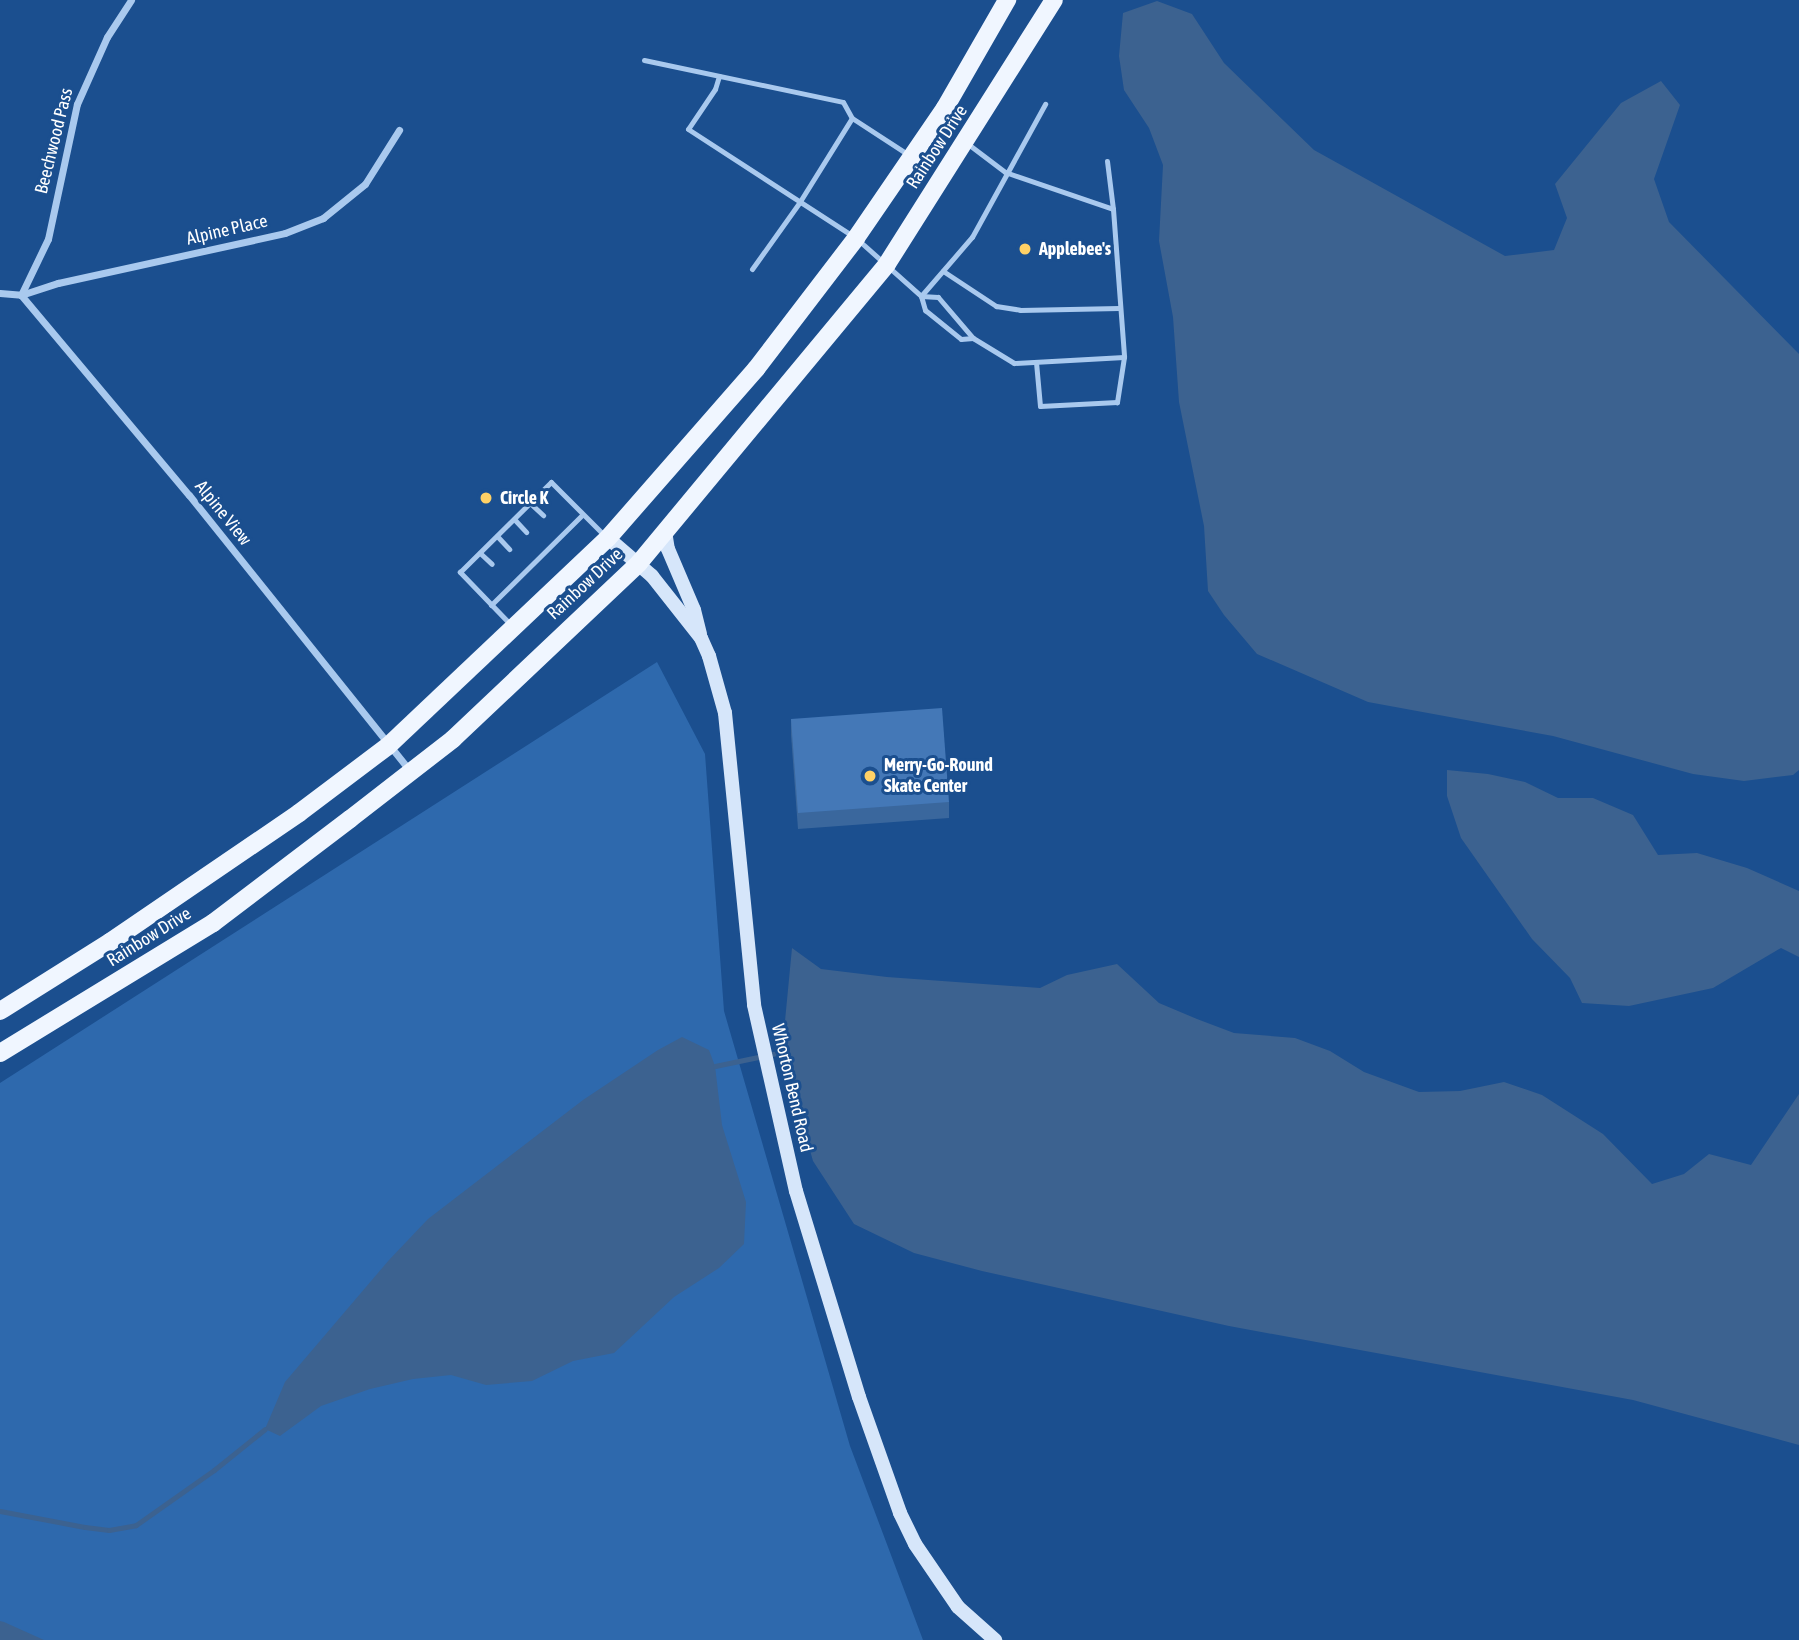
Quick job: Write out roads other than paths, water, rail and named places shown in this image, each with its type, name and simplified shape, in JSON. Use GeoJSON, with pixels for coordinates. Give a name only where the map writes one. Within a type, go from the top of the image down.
{"type":"FeatureCollection","features":[{"type":"Feature","properties":{"kind":"main road","name":"Rainbow Drive"},"geometry":{"type":"LineString","coordinates":[[0,1010],[110,942],[299,813],[388,746],[608,538],[756,369],[856,238],[945,108],[1007,0]]}},
{"type":"Feature","properties":{"kind":"main road","name":"Rainbow Drive"},"geometry":{"type":"LineString","coordinates":[[0,1053],[213,923],[410,772],[453,738],[639,563],[887,264],[1054,0]]}},
{"type":"Feature","properties":{"kind":"main road"},"geometry":{"type":"LineString","coordinates":[[666,531],[668,549],[694,610],[701,639]]}},
{"type":"Feature","properties":{"kind":"main road","name":"Whorton Bend Road"},"geometry":{"type":"LineString","coordinates":[[608,538],[639,563],[701,639],[726,713],[747,966],[796,1191],[878,1455],[900,1513],[915,1544],[958,1607],[995,1640]]}},
{"type":"Feature","properties":{"kind":"street","name":"Beechwood Pass"},"geometry":{"type":"LineString","coordinates":[[21,295],[48,239],[77,104],[107,37],[131,0]]}},
{"type":"Feature","properties":{"kind":"street","name":"Alpine Place"},"geometry":{"type":"LineString","coordinates":[[21,295],[58,283],[285,233],[323,218],[365,184],[400,130]]}},
{"type":"Feature","properties":{"kind":"street"},"geometry":{"type":"LineString","coordinates":[[0,293],[21,295]]}},
{"type":"Feature","properties":{"kind":"street","name":"Alpine View"},"geometry":{"type":"LineString","coordinates":[[21,295],[189,495],[410,772]]}},
{"type":"Feature","properties":{"kind":"lane"},"geometry":{"type":"LineString","coordinates":[[644,60],[843,102],[852,118],[912,157]]}},
{"type":"Feature","properties":{"kind":"lane"},"geometry":{"type":"LineString","coordinates":[[719,76],[715,89],[688,129],[856,238],[921,296],[925,310],[961,339],[973,338]]}},
{"type":"Feature","properties":{"kind":"lane"},"geometry":{"type":"LineString","coordinates":[[921,296],[972,237],[1045,104]]}},
{"type":"Feature","properties":{"kind":"lane"},"geometry":{"type":"LineString","coordinates":[[752,269],[799,203],[852,118]]}},
{"type":"Feature","properties":{"kind":"lane"},"geometry":{"type":"LineString","coordinates":[[965,142],[1006,172],[1113,209]]}},
{"type":"Feature","properties":{"kind":"lane"},"geometry":{"type":"LineString","coordinates":[[1035,362],[1040,406],[1117,402],[1124,357],[1107,161]]}},
{"type":"Feature","properties":{"kind":"lane"},"geometry":{"type":"LineString","coordinates":[[943,271],[996,306],[1020,310],[1119,307]]}},
{"type":"Feature","properties":{"kind":"lane"},"geometry":{"type":"LineString","coordinates":[[921,296],[938,297],[973,338],[1014,363],[1124,357]]}},
{"type":"Feature","properties":{"kind":"lane"},"geometry":{"type":"LineString","coordinates":[[514,629],[460,572],[551,482],[608,538]]}},
{"type":"Feature","properties":{"kind":"lane"},"geometry":{"type":"LineString","coordinates":[[530,503],[543,516]]}},
{"type":"Feature","properties":{"kind":"lane"},"geometry":{"type":"LineString","coordinates":[[491,605],[510,582],[528,568],[543,548],[582,514]]}},
{"type":"Feature","properties":{"kind":"lane"},"geometry":{"type":"LineString","coordinates":[[514,519],[526,531]]}},
{"type":"Feature","properties":{"kind":"lane"},"geometry":{"type":"LineString","coordinates":[[557,529],[562,534]]}},
{"type":"Feature","properties":{"kind":"lane"},"geometry":{"type":"LineString","coordinates":[[496,536],[509,549]]}},
{"type":"Feature","properties":{"kind":"lane"},"geometry":{"type":"LineString","coordinates":[[480,553],[492,565]]}},
{"type":"Feature","properties":{"kind":"lane"},"geometry":{"type":"LineString","coordinates":[[523,563],[528,568]]}},
{"type":"Feature","properties":{"kind":"waterway"},"geometry":{"type":"LineString","coordinates":[[715,1066],[782,1052]]}},
{"type":"Feature","properties":{"kind":"waterway"},"geometry":{"type":"LineString","coordinates":[[0,1511],[109,1530],[136,1525],[214,1470],[265,1429]]}},
{"type":"Feature","properties":{"kind":"place","name":"Applebee's"},"geometry":{"type":"Point","coordinates":[1025,249]}},
{"type":"Feature","properties":{"kind":"place","name":"Circle K"},"geometry":{"type":"Point","coordinates":[486,498]}},
{"type":"Feature","properties":{"kind":"place","name":"Merry-Go-Round Skate Center"},"geometry":{"type":"Point","coordinates":[870,776]}}]}
